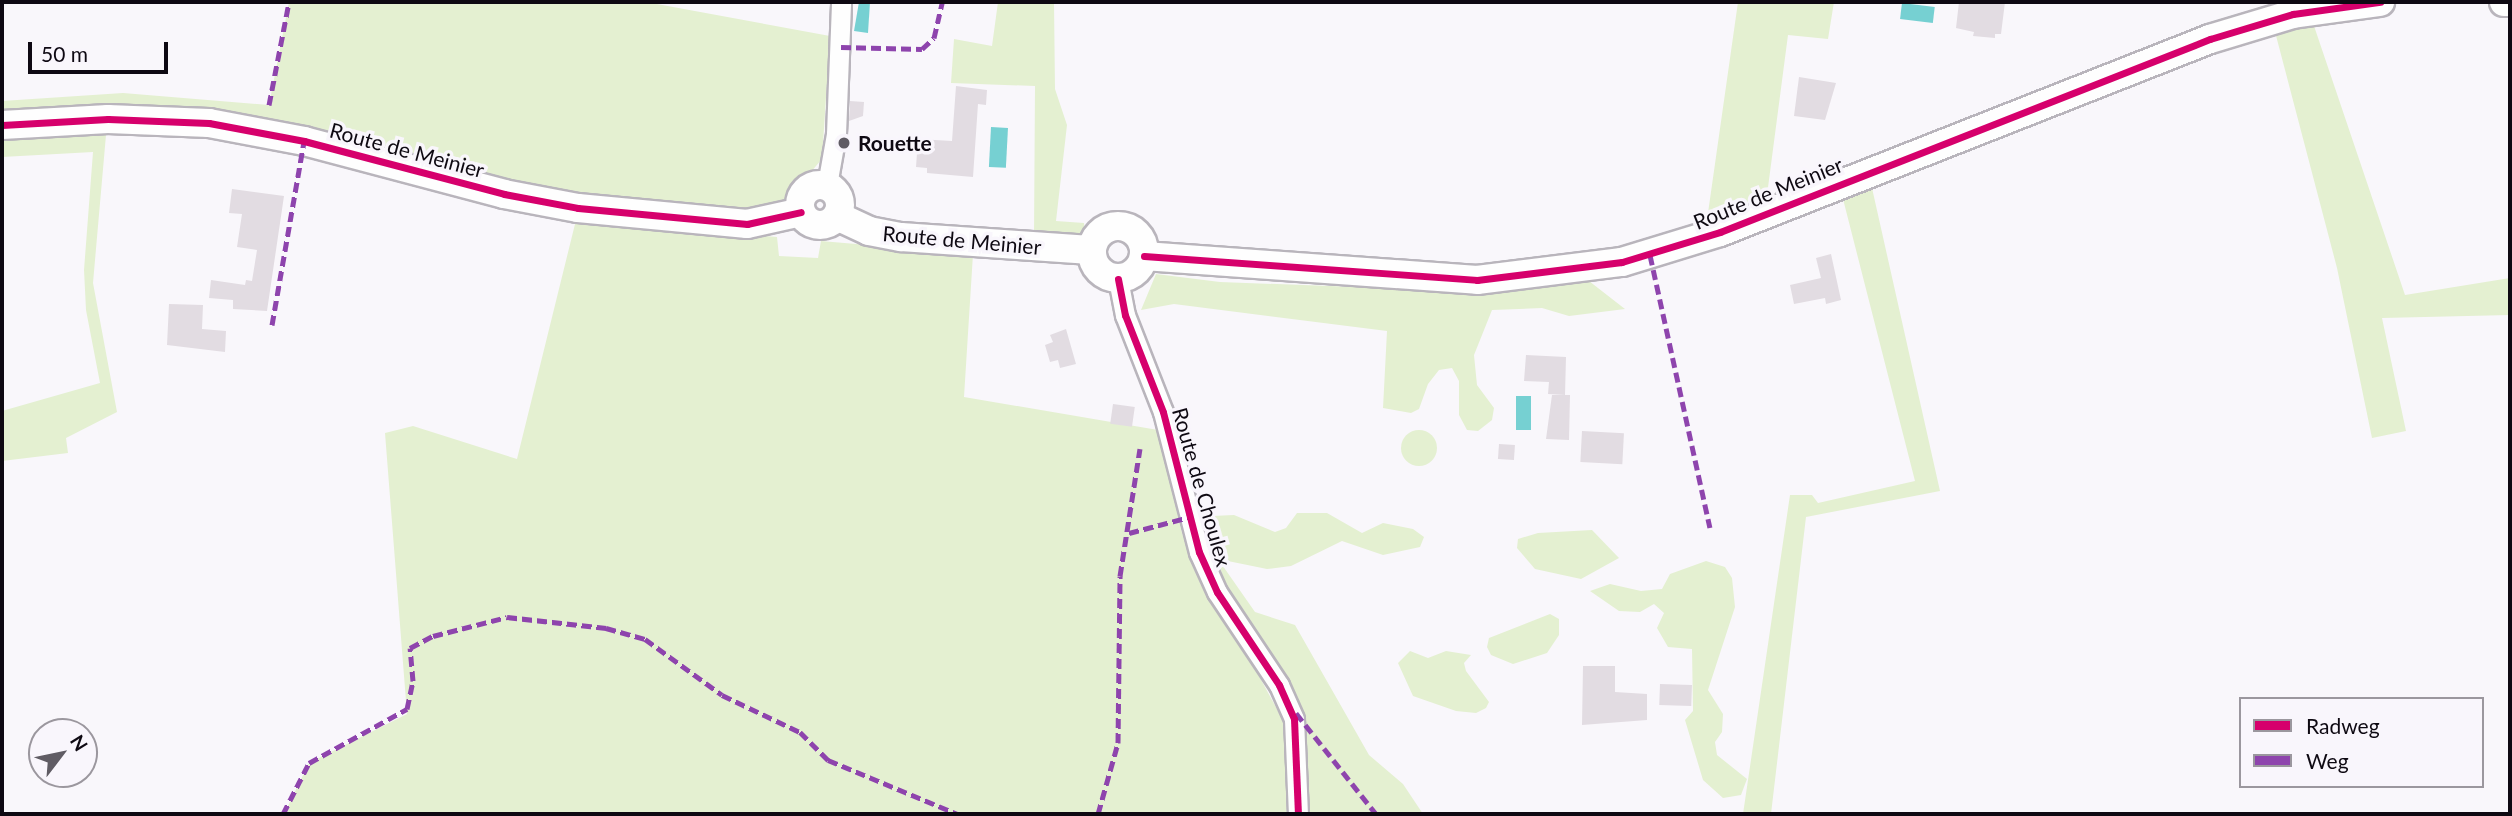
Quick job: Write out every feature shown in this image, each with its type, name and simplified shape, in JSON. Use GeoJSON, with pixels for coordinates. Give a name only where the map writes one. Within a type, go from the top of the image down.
{"type":"FeatureCollection","features":[{"type":"Feature","properties":{"kind":"street"},"geometry":{"type":"LineString","coordinates":[[827,186],[836,134],[841,2]]}},
{"type":"Feature","properties":{"kind":"street","name":"Route de Meinier"},"geometry":{"type":"LineString","coordinates":[[1144,256],[1477,280],[1622,262],[1720,232],[2210,39],[2293,14],[2380,2]]}},
{"type":"Feature","properties":{"kind":"street"},"geometry":{"type":"LineString","coordinates":[[2504,2],[2510,2]]}},
{"type":"Feature","properties":{"kind":"street","name":"Route de Meinier"},"geometry":{"type":"LineString","coordinates":[[2,125],[121,119],[209,123],[303,141],[492,191],[578,208],[747,224],[801,212]]}},
{"type":"Feature","properties":{"kind":"street"},"geometry":{"type":"LineString","coordinates":[[827,186],[838,195],[837,216],[822,225],[806,219],[801,212],[800,203],[809,188],[827,186]]}},
{"type":"Feature","properties":{"kind":"street","name":"Route de Meinier"},"geometry":{"type":"LineString","coordinates":[[837,216],[869,231],[901,237],[1091,250]]}},
{"type":"Feature","properties":{"kind":"street"},"geometry":{"type":"LineString","coordinates":[[1125,227],[1140,238],[1144,256],[1135,272],[1118,279],[1102,274],[1091,250],[1107,228],[1125,227]]}},
{"type":"Feature","properties":{"kind":"street","name":"Route de Choulex"},"geometry":{"type":"LineString","coordinates":[[1118,279],[1125,315],[1163,412],[1206,572],[1279,685],[1294,719],[1298,814]]}},
{"type":"Feature","properties":{"kind":"green space"},"geometry":{"type":"Polygon","coordinates":[[[289,2],[646,2],[830,36],[822,159],[786,201],[746,214],[543,193],[295,129],[2,116],[2,101],[123,93],[269,105],[289,2]]]}},
{"type":"Feature","properties":{"kind":"green space"},"geometry":{"type":"Polygon","coordinates":[[[998,2],[1054,2],[1055,89],[1067,125],[1056,221],[1084,223],[1085,234],[1034,234],[1035,86],[951,83],[954,39],[992,46],[998,2]]]}},
{"type":"Feature","properties":{"kind":"green space"},"geometry":{"type":"Polygon","coordinates":[[[1738,2],[1834,2],[1828,39],[1788,35],[1767,195],[1707,220],[1738,2]]]}},
{"type":"Feature","properties":{"kind":"green space"},"geometry":{"type":"Polygon","coordinates":[[[2312,20],[2405,295],[2510,278],[2510,315],[2382,318],[2406,431],[2372,438],[2337,268],[2274,28],[2312,20]]]}},
{"type":"Feature","properties":{"kind":"green space"},"geometry":{"type":"Polygon","coordinates":[[[97,132],[106,135],[93,283],[117,412],[66,438],[68,453],[2,461],[2,411],[100,383],[86,310],[84,270],[93,152],[2,157],[2,135],[97,132]]]}},
{"type":"Feature","properties":{"kind":"green space"},"geometry":{"type":"Polygon","coordinates":[[[1872,188],[1940,491],[1806,517],[1771,814],[1743,814],[1790,495],[1812,495],[1818,503],[1915,481],[1843,199],[1872,188]]]}},
{"type":"Feature","properties":{"kind":"green space"},"geometry":{"type":"Polygon","coordinates":[[[576,220],[777,237],[779,256],[818,258],[821,241],[973,254],[964,397],[1158,430],[1182,533],[1201,585],[1246,652],[1284,722],[1287,814],[284,814],[309,763],[407,714],[385,433],[413,426],[517,459],[576,220]]]}},
{"type":"Feature","properties":{"kind":"green space"},"geometry":{"type":"Polygon","coordinates":[[[1156,274],[1220,282],[1410,289],[1494,289],[1589,281],[1625,309],[1569,316],[1542,308],[1492,310],[1474,355],[1477,385],[1494,408],[1492,420],[1478,431],[1467,430],[1459,415],[1459,381],[1452,368],[1439,370],[1428,384],[1419,409],[1411,413],[1383,408],[1387,331],[1174,304],[1141,310],[1156,274]]]}},
{"type":"Feature","properties":{"kind":"green space"},"geometry":{"type":"Polygon","coordinates":[[[1419,430],[1432,435],[1437,448],[1432,461],[1419,466],[1406,461],[1401,448],[1406,435],[1419,430]]]}},
{"type":"Feature","properties":{"kind":"green space"},"geometry":{"type":"Polygon","coordinates":[[[1297,513],[1327,513],[1362,533],[1383,523],[1413,529],[1424,537],[1420,547],[1383,555],[1342,541],[1291,566],[1267,569],[1218,559],[1255,612],[1295,625],[1369,755],[1403,784],[1423,814],[1307,814],[1307,746],[1299,705],[1225,583],[1217,558],[1208,522],[1212,516],[1234,515],[1275,532],[1286,528],[1297,513]]]}},
{"type":"Feature","properties":{"kind":"green space"},"geometry":{"type":"Polygon","coordinates":[[[1592,530],[1619,558],[1581,579],[1535,569],[1517,548],[1518,539],[1538,533],[1592,530]]]}},
{"type":"Feature","properties":{"kind":"green space"},"geometry":{"type":"Polygon","coordinates":[[[1706,561],[1725,567],[1732,578],[1735,607],[1708,690],[1723,714],[1722,732],[1715,742],[1717,755],[1747,779],[1741,795],[1723,798],[1703,780],[1685,720],[1693,711],[1692,649],[1668,647],[1657,628],[1664,613],[1654,604],[1640,612],[1619,611],[1590,591],[1610,584],[1641,591],[1662,589],[1670,574],[1706,561]]]}},
{"type":"Feature","properties":{"kind":"green space"},"geometry":{"type":"Polygon","coordinates":[[[1550,614],[1559,619],[1559,635],[1547,653],[1513,664],[1491,655],[1487,647],[1489,638],[1550,614]]]}},
{"type":"Feature","properties":{"kind":"green space"},"geometry":{"type":"Polygon","coordinates":[[[1410,651],[1428,658],[1446,651],[1471,655],[1464,663],[1466,671],[1489,702],[1486,708],[1476,713],[1456,711],[1413,696],[1398,663],[1410,651]]]}},
{"type":"Feature","properties":{"kind":"water"},"geometry":{"type":"Polygon","coordinates":[[[859,2],[870,2],[868,33],[854,31],[859,2]]]}},
{"type":"Feature","properties":{"kind":"water"},"geometry":{"type":"Polygon","coordinates":[[[1902,3],[1935,7],[1933,23],[1900,19],[1902,3]]]}},
{"type":"Feature","properties":{"kind":"water"},"geometry":{"type":"Polygon","coordinates":[[[991,127],[1008,128],[1006,168],[989,167],[991,127]]]}},
{"type":"Feature","properties":{"kind":"water"},"geometry":{"type":"Polygon","coordinates":[[[1516,396],[1531,396],[1531,430],[1516,430],[1516,396]]]}},
{"type":"Feature","properties":{"kind":"building"},"geometry":{"type":"Polygon","coordinates":[[[1959,2],[2005,2],[2001,34],[1995,34],[1995,38],[1973,36],[1974,32],[1956,28],[1959,2]]]}},
{"type":"Feature","properties":{"kind":"building"},"geometry":{"type":"Polygon","coordinates":[[[1799,77],[1836,83],[1825,120],[1794,116],[1799,77]]]}},
{"type":"Feature","properties":{"kind":"building"},"geometry":{"type":"Polygon","coordinates":[[[956,86],[987,90],[986,105],[978,104],[973,177],[927,173],[927,168],[916,167],[918,139],[952,141],[956,86]]]}},
{"type":"Feature","properties":{"kind":"building"},"geometry":{"type":"Polygon","coordinates":[[[850,101],[864,102],[863,116],[849,121],[850,101]]]}},
{"type":"Feature","properties":{"kind":"building"},"geometry":{"type":"Polygon","coordinates":[[[232,189],[284,196],[267,311],[233,309],[233,300],[209,298],[211,280],[245,285],[246,280],[252,281],[257,250],[237,247],[242,214],[229,213],[232,189]]]}},
{"type":"Feature","properties":{"kind":"building"},"geometry":{"type":"Polygon","coordinates":[[[1831,254],[1841,300],[1826,304],[1825,298],[1794,304],[1790,285],[1821,278],[1816,258],[1831,254]]]}},
{"type":"Feature","properties":{"kind":"building"},"geometry":{"type":"Polygon","coordinates":[[[169,304],[203,305],[202,329],[226,331],[225,352],[167,345],[169,304]]]}},
{"type":"Feature","properties":{"kind":"building"},"geometry":{"type":"Polygon","coordinates":[[[1066,329],[1076,364],[1060,368],[1058,360],[1050,362],[1045,345],[1053,342],[1050,335],[1066,329]]]}},
{"type":"Feature","properties":{"kind":"building"},"geometry":{"type":"Polygon","coordinates":[[[1526,355],[1566,357],[1565,395],[1548,394],[1549,382],[1524,381],[1526,355]]]}},
{"type":"Feature","properties":{"kind":"building"},"geometry":{"type":"Polygon","coordinates":[[[1552,395],[1570,395],[1569,440],[1546,439],[1552,395]]]}},
{"type":"Feature","properties":{"kind":"building"},"geometry":{"type":"Polygon","coordinates":[[[1113,404],[1135,407],[1132,427],[1110,424],[1113,404]]]}},
{"type":"Feature","properties":{"kind":"building"},"geometry":{"type":"Polygon","coordinates":[[[1582,431],[1624,433],[1622,464],[1580,462],[1582,431]]]}},
{"type":"Feature","properties":{"kind":"building"},"geometry":{"type":"Polygon","coordinates":[[[1499,444],[1515,445],[1514,460],[1498,459],[1499,444]]]}},
{"type":"Feature","properties":{"kind":"building"},"geometry":{"type":"Polygon","coordinates":[[[1583,666],[1615,666],[1615,692],[1647,694],[1647,720],[1582,725],[1583,666]]]}},
{"type":"Feature","properties":{"kind":"building"},"geometry":{"type":"Polygon","coordinates":[[[1660,684],[1692,685],[1691,706],[1659,705],[1660,684]]]}},
{"type":"Feature","properties":{"kind":"marked path"},"geometry":{"type":"LineString","coordinates":[[269,105],[289,2]]}},
{"type":"Feature","properties":{"kind":"marked path"},"geometry":{"type":"LineString","coordinates":[[841,47],[922,49],[934,38],[942,2]]}},
{"type":"Feature","properties":{"kind":"marked path"},"geometry":{"type":"LineString","coordinates":[[272,325],[304,141]]}},
{"type":"Feature","properties":{"kind":"marked path"},"geometry":{"type":"LineString","coordinates":[[1650,255],[1710,527]]}},
{"type":"Feature","properties":{"kind":"marked path"},"geometry":{"type":"LineString","coordinates":[[1098,814],[1118,743],[1120,576],[1140,449]]}},
{"type":"Feature","properties":{"kind":"marked path"},"geometry":{"type":"LineString","coordinates":[[1129,533],[1189,517]]}},
{"type":"Feature","properties":{"kind":"marked path"},"geometry":{"type":"LineString","coordinates":[[283,814],[309,763],[407,709],[413,681],[410,648],[433,636],[507,617],[606,628],[645,639],[722,695],[800,732],[828,760],[958,814]]}},
{"type":"Feature","properties":{"kind":"marked path"},"geometry":{"type":"LineString","coordinates":[[1296,713],[1376,814]]}},
{"type":"Feature","properties":{"kind":"cycle path"},"geometry":{"type":"LineString","coordinates":[[1144,256],[1477,280],[1622,262],[1720,232],[2210,39],[2293,14],[2380,2]]}},
{"type":"Feature","properties":{"kind":"cycle path"},"geometry":{"type":"LineString","coordinates":[[2,125],[108,119],[209,123],[304,141],[504,194],[578,208],[747,224],[801,212]]}},
{"type":"Feature","properties":{"kind":"cycle path"},"geometry":{"type":"LineString","coordinates":[[1118,279],[1125,315],[1163,412],[1199,552],[1217,592],[1279,685],[1294,719],[1298,814]]}},
{"type":"Feature","properties":{"kind":"place","name":"Rouette"},"geometry":{"type":"Point","coordinates":[844,143]}}]}
